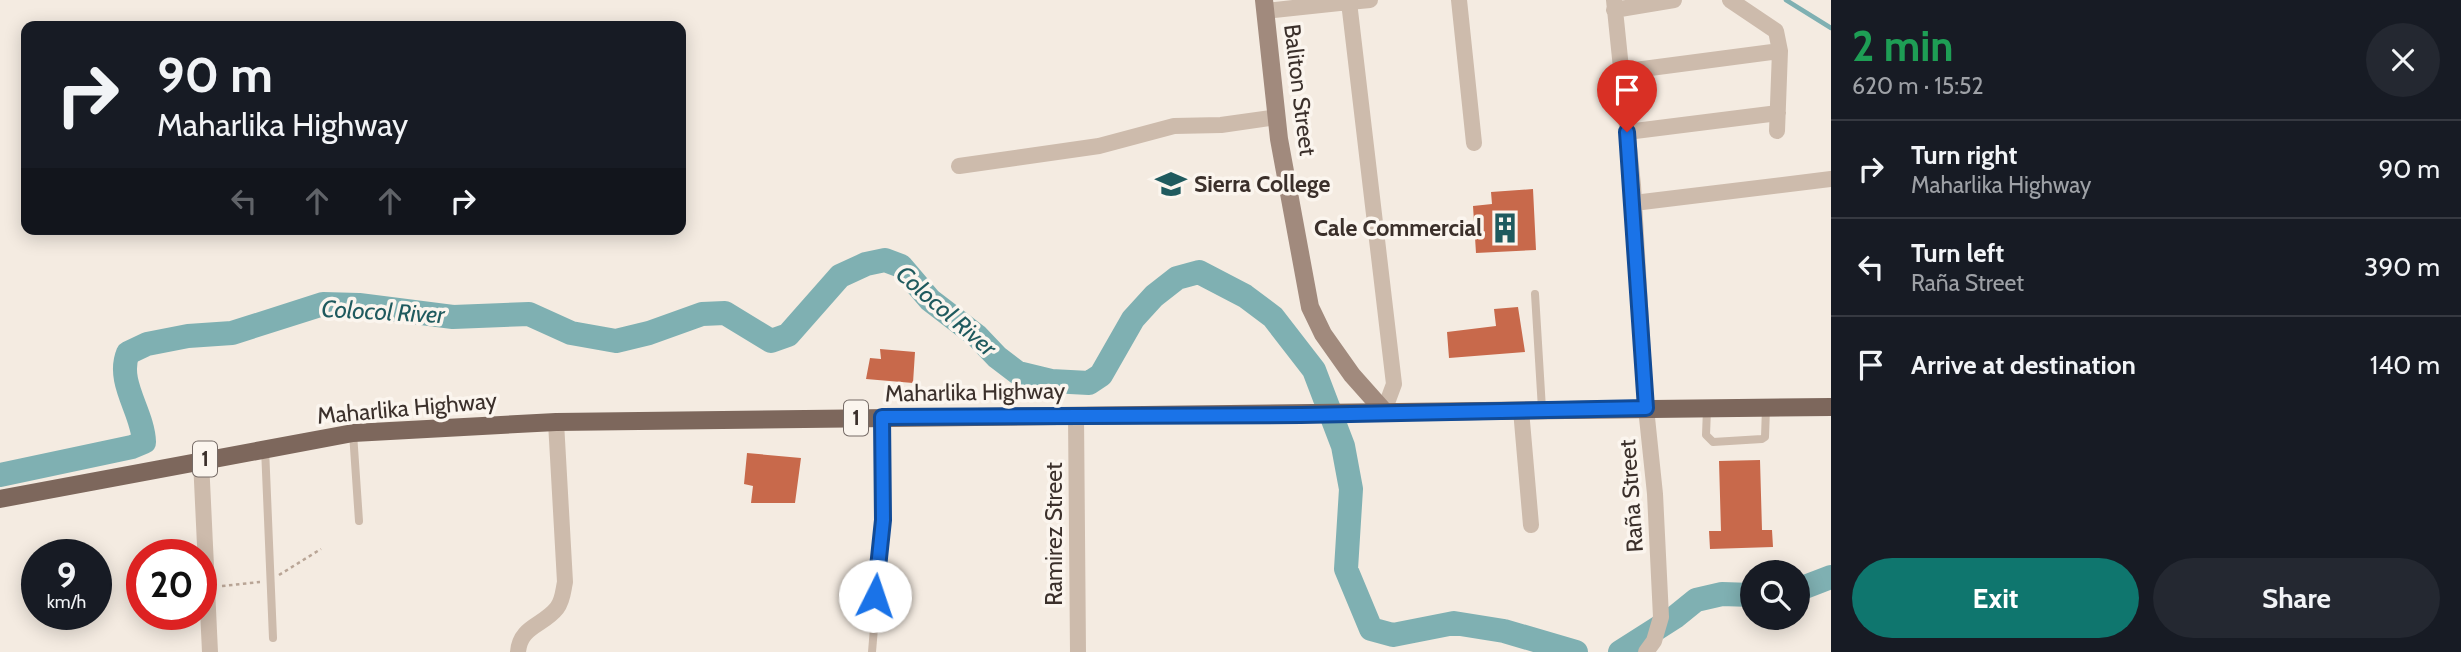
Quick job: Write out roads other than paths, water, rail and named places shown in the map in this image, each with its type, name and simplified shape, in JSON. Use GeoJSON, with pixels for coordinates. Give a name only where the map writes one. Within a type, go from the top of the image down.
{"type":"FeatureCollection","features":[{"type":"Feature","properties":{"kind":"main road","name":"Maharlika Highway"},"geometry":{"type":"LineString","coordinates":[[0,499],[265,447],[353,433],[556,422],[1831,407]]}},
{"type":"Feature","properties":{"kind":"street"},"geometry":{"type":"LineString","coordinates":[[1264,5],[1370,0]]}},
{"type":"Feature","properties":{"kind":"street"},"geometry":{"type":"LineString","coordinates":[[1459,0],[1474,143]]}},
{"type":"Feature","properties":{"kind":"street"},"geometry":{"type":"LineString","coordinates":[[1614,5],[1674,0]]}},
{"type":"Feature","properties":{"kind":"street"},"geometry":{"type":"LineString","coordinates":[[1730,0],[1776,31],[1780,51],[1777,131]]}},
{"type":"Feature","properties":{"kind":"street"},"geometry":{"type":"LineString","coordinates":[[1349,2],[1394,384],[1384,411]]}},
{"type":"Feature","properties":{"kind":"street","name":"Baliton Street"},"geometry":{"type":"LineString","coordinates":[[1264,5],[1277,117],[1310,307],[1323,334],[1352,375],[1384,411]]}},
{"type":"Feature","properties":{"kind":"street","name":"Raña Street"},"geometry":{"type":"LineString","coordinates":[[1614,5],[1634,203],[1646,408],[1655,494],[1661,617],[1650,646]]}},
{"type":"Feature","properties":{"kind":"street"},"geometry":{"type":"LineString","coordinates":[[1620,72],[1780,51]]}},
{"type":"Feature","properties":{"kind":"street"},"geometry":{"type":"LineString","coordinates":[[1627,132],[1778,113]]}},
{"type":"Feature","properties":{"kind":"street"},"geometry":{"type":"LineString","coordinates":[[959,166],[1099,146],[1174,126],[1221,125],[1277,117]]}},
{"type":"Feature","properties":{"kind":"street"},"geometry":{"type":"LineString","coordinates":[[1634,203],[1831,179]]}},
{"type":"Feature","properties":{"kind":"street"},"geometry":{"type":"LineString","coordinates":[[1521,410],[1531,525]]}},
{"type":"Feature","properties":{"kind":"street","name":"Ramirez Street"},"geometry":{"type":"LineString","coordinates":[[1076,415],[1078,652]]}},
{"type":"Feature","properties":{"kind":"street"},"geometry":{"type":"LineString","coordinates":[[518,652],[519,642],[524,634],[558,607],[565,582],[556,422]]}},
{"type":"Feature","properties":{"kind":"street"},"geometry":{"type":"LineString","coordinates":[[201,460],[210,652]]}},
{"type":"Feature","properties":{"kind":"lane"},"geometry":{"type":"LineString","coordinates":[[1535,294],[1542,411]]}},
{"type":"Feature","properties":{"kind":"lane"},"geometry":{"type":"LineString","coordinates":[[1707,409],[1706,435],[1713,442],[1762,439],[1765,437],[1766,408]]}},
{"type":"Feature","properties":{"kind":"lane"},"geometry":{"type":"LineString","coordinates":[[872,652],[883,520],[882,417]]}},
{"type":"Feature","properties":{"kind":"lane"},"geometry":{"type":"LineString","coordinates":[[353,433],[359,521]]}},
{"type":"Feature","properties":{"kind":"lane"},"geometry":{"type":"LineString","coordinates":[[265,447],[273,638]]}},
{"type":"Feature","properties":{"kind":"waterway"},"geometry":{"type":"LineString","coordinates":[[1786,0],[1831,28]]}},
{"type":"Feature","properties":{"kind":"waterway","name":"Colocol River"},"geometry":{"type":"LineString","coordinates":[[0,475],[132,447],[144,442],[125,375],[128,353],[147,344],[188,336],[232,333],[323,304],[359,305],[453,317],[529,314],[571,333],[616,341],[649,333],[702,314],[725,313],[771,341],[788,335],[840,276],[866,264],[885,260],[901,266],[930,300],[977,336],[997,357],[1018,373],[1051,381],[1089,383],[1101,375],[1133,319],[1154,296],[1177,278],[1199,272],[1245,296],[1273,317],[1314,370],[1343,446],[1351,489],[1346,569],[1371,629],[1393,635],[1454,623],[1504,631],[1576,652]]}},
{"type":"Feature","properties":{"kind":"waterway","name":"Colocol River"},"geometry":{"type":"LineString","coordinates":[[1810,585],[1831,577]]}},
{"type":"Feature","properties":{"kind":"waterway","name":"Colocol River"},"geometry":{"type":"LineString","coordinates":[[1620,652],[1675,617],[1696,600],[1722,594],[1740,595]]}},
{"type":"Feature","properties":{"kind":"place","name":"Sierra College"},"geometry":{"type":"Point","coordinates":[1171,184]}},
{"type":"Feature","properties":{"kind":"place","name":"Cale Commercial"},"geometry":{"type":"Point","coordinates":[1505,228]}}]}
